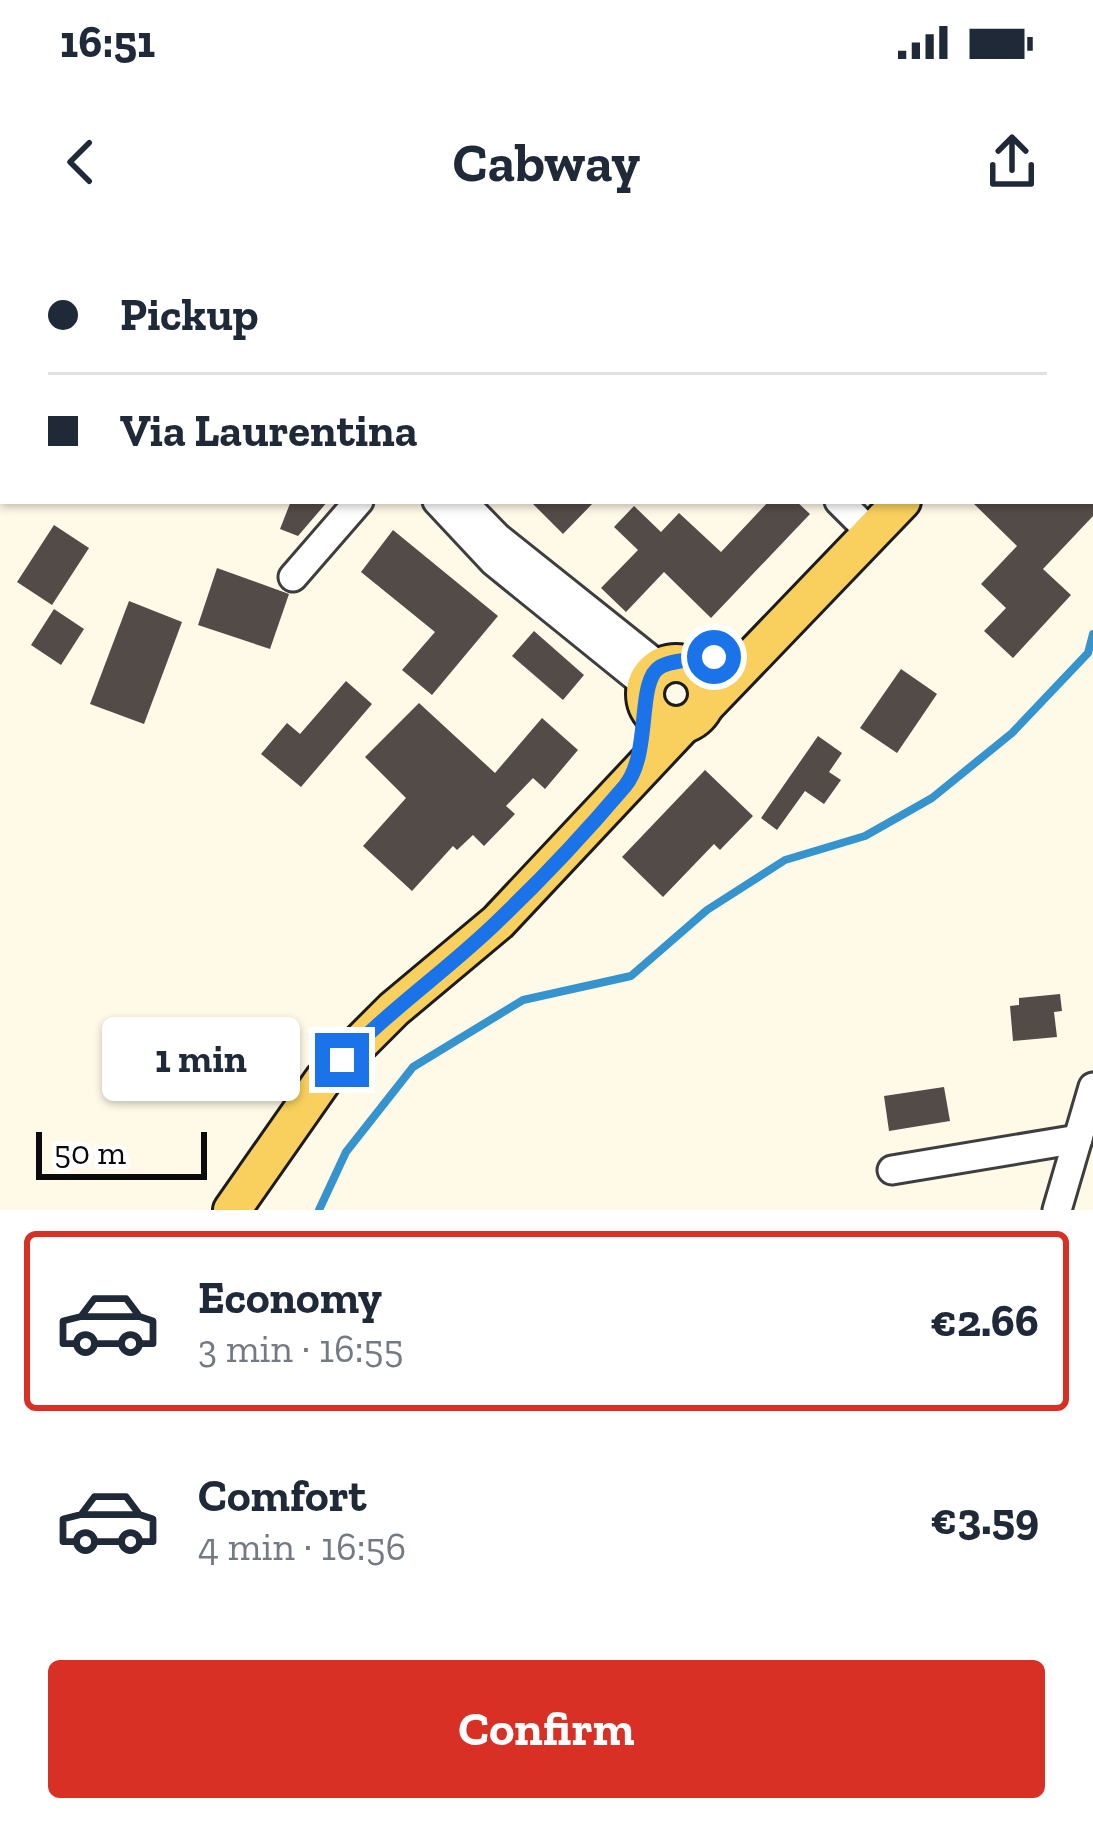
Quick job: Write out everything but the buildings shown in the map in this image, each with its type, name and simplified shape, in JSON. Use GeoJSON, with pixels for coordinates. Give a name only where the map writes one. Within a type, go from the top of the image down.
{"type":"FeatureCollection","features":[{"type":"Feature","properties":{"kind":"main road"},"geometry":{"type":"LineString","coordinates":[[232,1210],[322,1080],[394,1009],[498,922],[899,504]]}},
{"type":"Feature","properties":{"kind":"main road"},"geometry":{"type":"LineString","coordinates":[[659,680],[734,649],[812,580],[839,565]]}},
{"type":"Feature","properties":{"kind":"main road"},"geometry":{"type":"LineString","coordinates":[[659,680],[658,719],[694,715]]}},
{"type":"Feature","properties":{"kind":"main road"},"geometry":{"type":"LineString","coordinates":[[659,680],[706,685],[694,715]]}},
{"type":"Feature","properties":{"kind":"main road"},"geometry":{"type":"LineString","coordinates":[[629,781],[659,680]]}},
{"type":"Feature","properties":{"kind":"street"},"geometry":{"type":"LineString","coordinates":[[293,577],[356,504]]}},
{"type":"Feature","properties":{"kind":"street"},"geometry":{"type":"LineString","coordinates":[[440,504],[494,562],[659,680]]}},
{"type":"Feature","properties":{"kind":"street"},"geometry":{"type":"LineString","coordinates":[[465,504],[659,680]]}},
{"type":"Feature","properties":{"kind":"street"},"geometry":{"type":"LineString","coordinates":[[842,504],[871,533]]}},
{"type":"Feature","properties":{"kind":"street"},"geometry":{"type":"LineString","coordinates":[[1058,1210],[1093,1087]]}},
{"type":"Feature","properties":{"kind":"street"},"geometry":{"type":"LineString","coordinates":[[892,1170],[1078,1139]]}},
{"type":"Feature","properties":{"kind":"waterway"},"geometry":{"type":"LineString","coordinates":[[319,1210],[346,1152],[413,1067],[523,1000],[631,976],[707,910],[785,860],[865,836],[932,798],[1012,733],[1088,653],[1093,634]]}},
{"type":"Feature","properties":{"kind":"route"},"geometry":{"type":"LineString","coordinates":[[342,1060],[394,1009],[498,922],[629,781],[643,742],[646,686],[654,672],[676,662],[714,657]]}}]}
